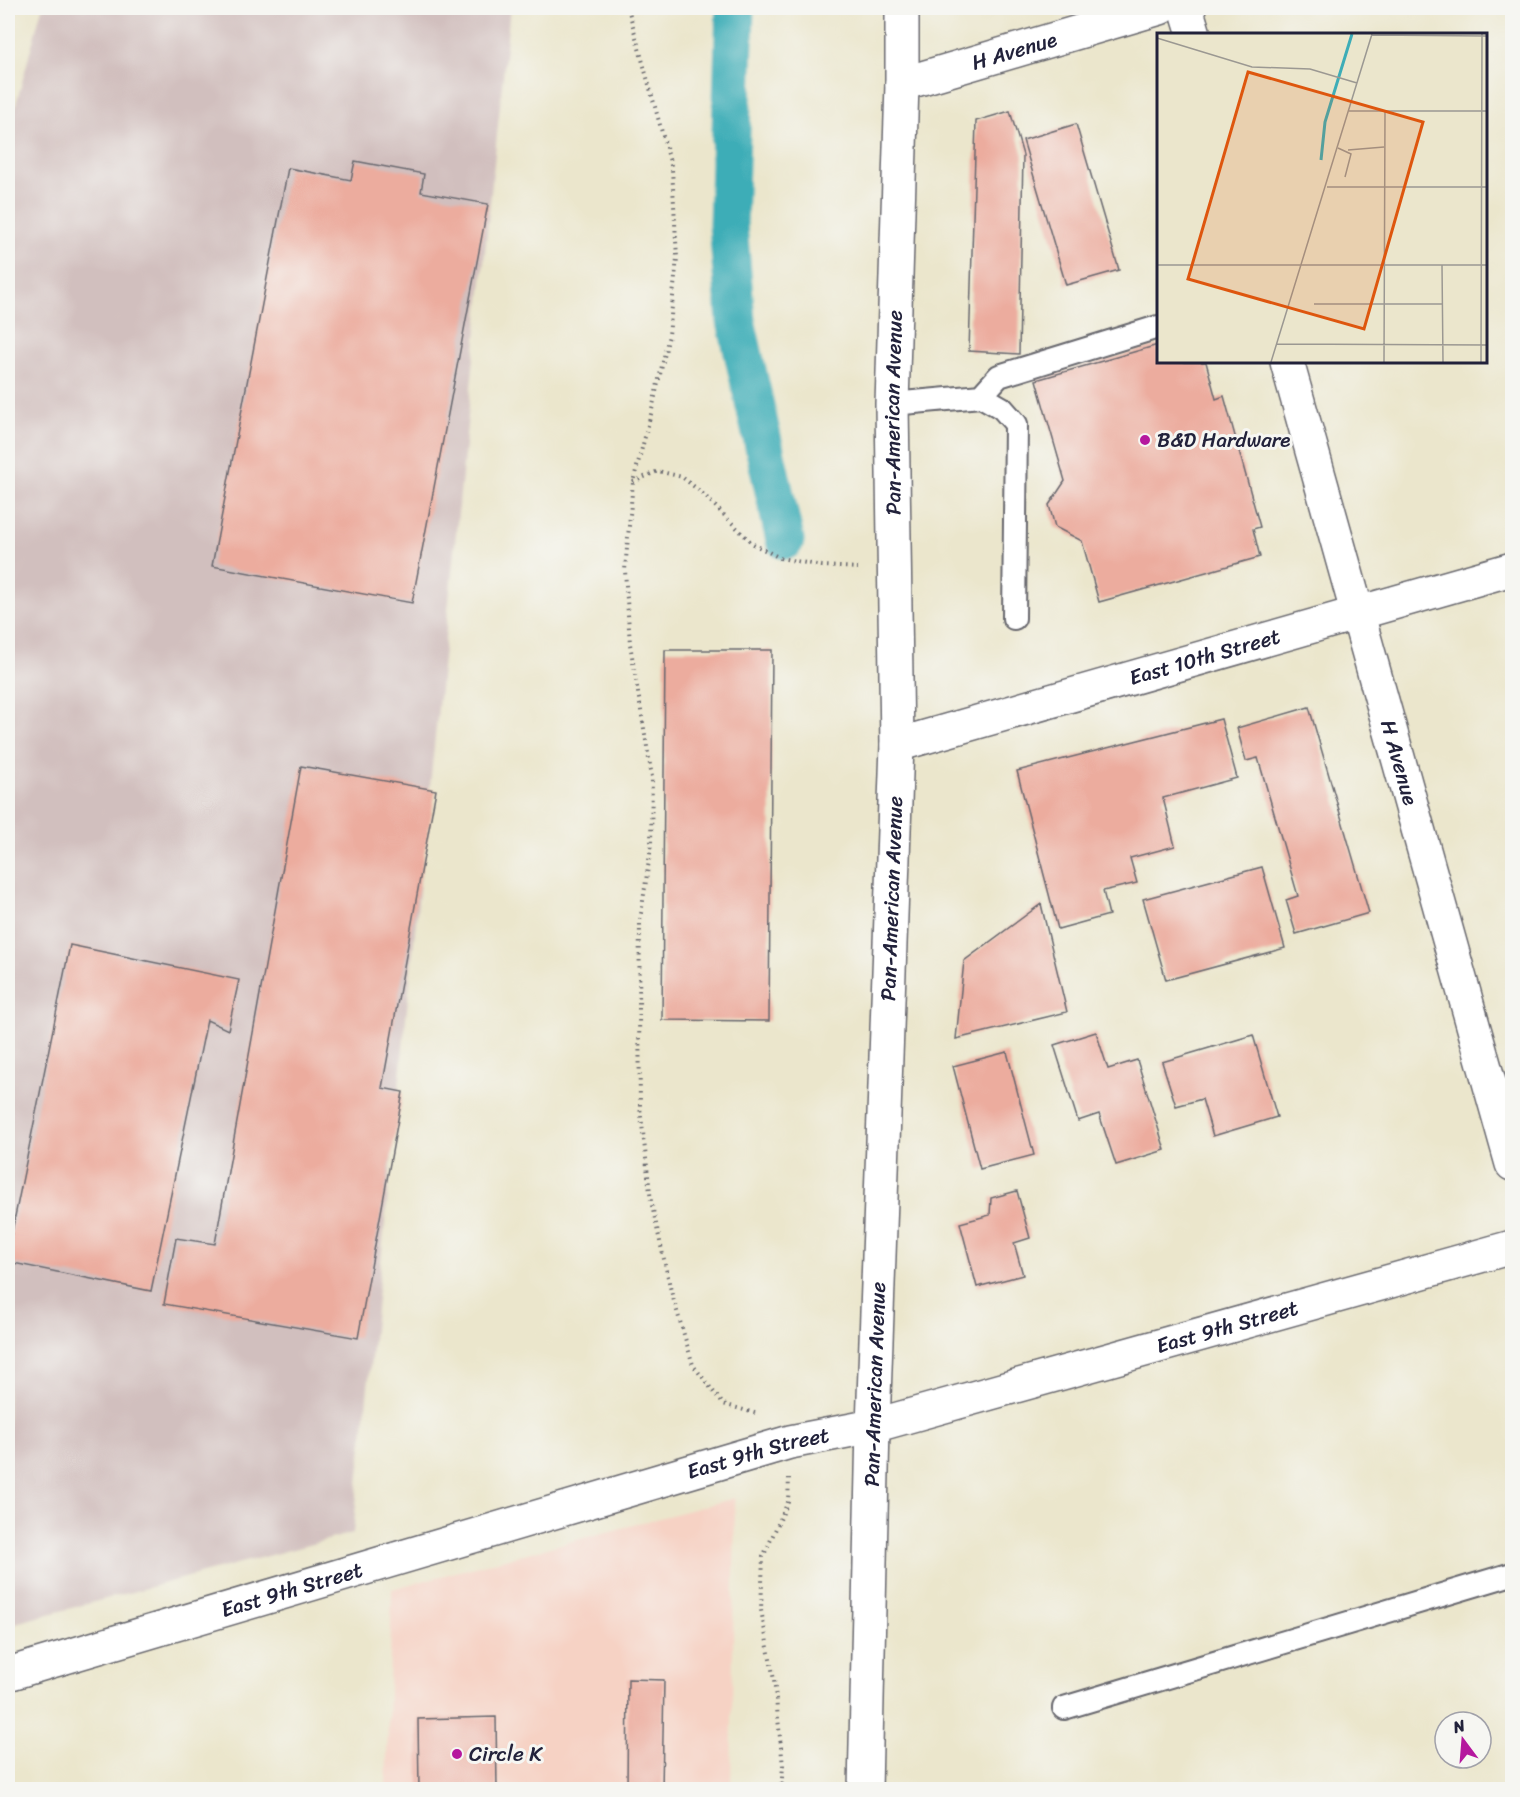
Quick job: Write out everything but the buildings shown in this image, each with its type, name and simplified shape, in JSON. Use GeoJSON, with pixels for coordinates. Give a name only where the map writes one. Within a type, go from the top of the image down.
{"type":"FeatureCollection","features":[{"type":"Feature","properties":{"kind":"street","name":"Pan-American Avenue"},"geometry":{"type":"LineString","coordinates":[[865,1790],[873,1426],[897,745],[892,404],[902,84],[902,8]]}},
{"type":"Feature","properties":{"kind":"street","name":"H Avenue"},"geometry":{"type":"LineString","coordinates":[[902,84],[1160,8]]}},
{"type":"Feature","properties":{"kind":"street"},"geometry":{"type":"LineString","coordinates":[[1186,8],[1194,33]]}},
{"type":"Feature","properties":{"kind":"street","name":"H Avenue"},"geometry":{"type":"LineString","coordinates":[[1287,363],[1512,1164]]}},
{"type":"Feature","properties":{"kind":"street","name":"East 10th Street"},"geometry":{"type":"LineString","coordinates":[[897,745],[1512,569]]}},
{"type":"Feature","properties":{"kind":"street","name":"East 9th Street"},"geometry":{"type":"LineString","coordinates":[[8,1674],[790,1442],[873,1426],[1512,1247]]}},
{"type":"Feature","properties":{"kind":"lane"},"geometry":{"type":"LineString","coordinates":[[981,396],[999,376],[1157,327]]}},
{"type":"Feature","properties":{"kind":"lane"},"geometry":{"type":"LineString","coordinates":[[892,404],[981,396],[1002,408],[1016,424],[1014,618]]}},
{"type":"Feature","properties":{"kind":"lane"},"geometry":{"type":"LineString","coordinates":[[1064,1708],[1512,1574]]}},
{"type":"Feature","properties":{"kind":"path"},"geometry":{"type":"LineString","coordinates":[[628,8],[672,169],[677,258],[669,335],[633,482],[625,570],[630,644],[652,777],[651,847],[640,921],[640,1107],[651,1201],[671,1291],[693,1365],[723,1404],[761,1415]]}},
{"type":"Feature","properties":{"kind":"path"},"geometry":{"type":"LineString","coordinates":[[633,482],[658,471],[682,477],[701,492],[753,544],[780,558],[822,566],[894,569]]}},
{"type":"Feature","properties":{"kind":"path"},"geometry":{"type":"LineString","coordinates":[[782,1790],[783,1766],[774,1680],[761,1610],[763,1557],[788,1502],[790,1442]]}},
{"type":"Feature","properties":{"kind":"shaded area"},"geometry":{"type":"Polygon","coordinates":[[[42,8],[510,8],[353,1533],[8,1625],[8,134],[42,8]]]}},
{"type":"Feature","properties":{"kind":"shaded area"},"geometry":{"type":"Polygon","coordinates":[[[735,1498],[731,1789],[386,1790],[392,1589],[735,1498]]]}},
{"type":"Feature","properties":{"kind":"waterway"},"geometry":{"type":"LineString","coordinates":[[735,8],[728,225],[736,321],[785,540]]}},
{"type":"Feature","properties":{"kind":"place","name":"B&D Hardware"},"geometry":{"type":"Point","coordinates":[1145,440]}},
{"type":"Feature","properties":{"kind":"place","name":"Circle K"},"geometry":{"type":"Point","coordinates":[457,1754]}}]}
